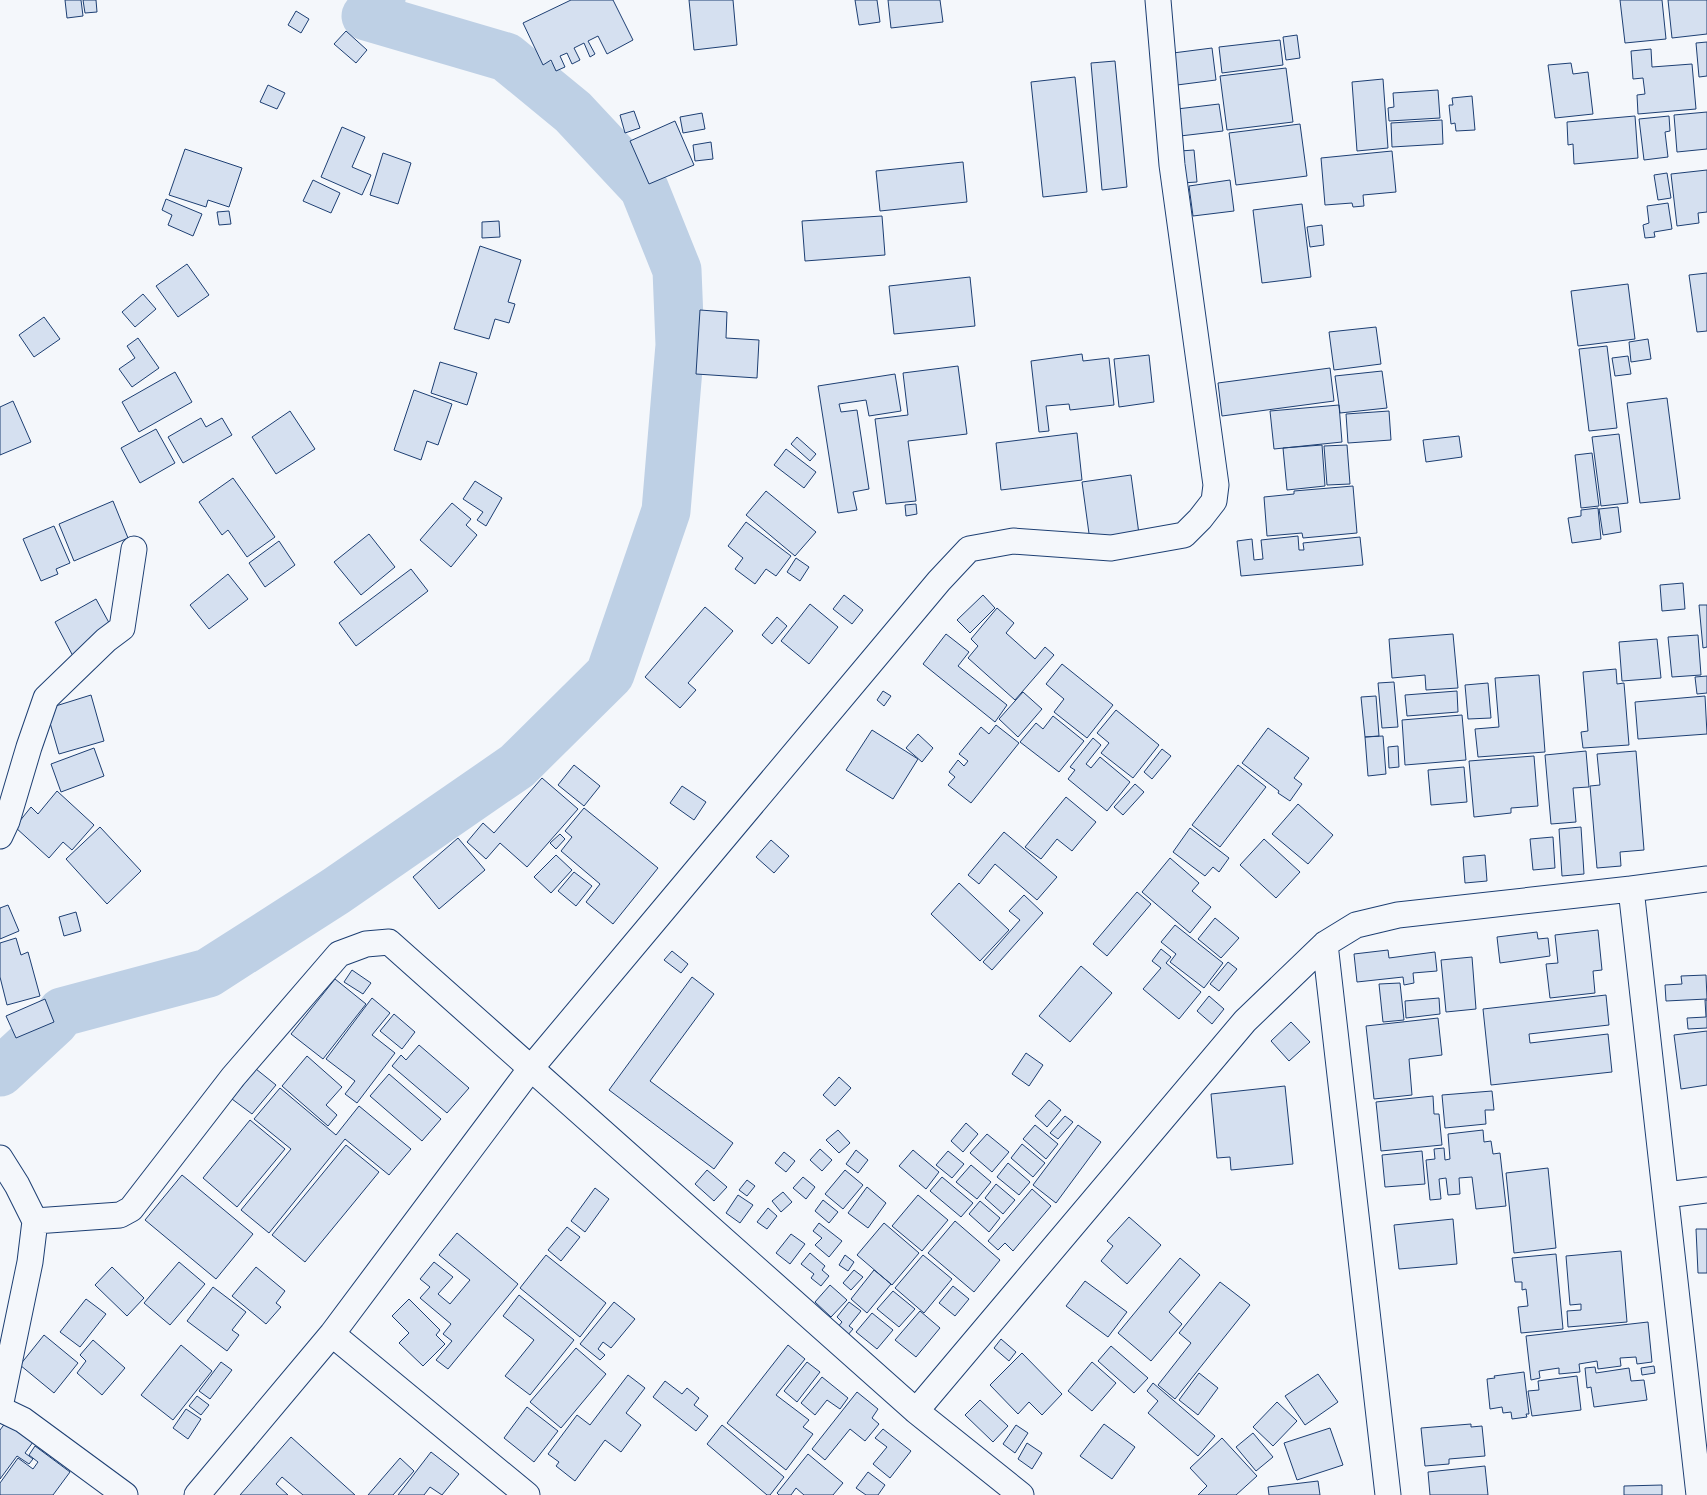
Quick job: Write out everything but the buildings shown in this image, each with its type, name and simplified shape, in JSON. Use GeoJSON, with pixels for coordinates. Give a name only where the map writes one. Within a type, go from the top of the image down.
{"type":"FeatureCollection","features":[{"type":"Feature","properties":{"kind":"street"},"geometry":{"type":"LineString","coordinates":[[197,1495],[332,1334],[531,1068],[939,580],[969,549],[1014,541],[1111,548],[1184,535],[1214,501],[1216,485],[1172,164],[1158,0]]}},
{"type":"Feature","properties":{"kind":"street"},"geometry":{"type":"LineString","coordinates":[[0,836],[7,821],[29,746],[46,698],[106,640],[122,628],[134,549]]}},
{"type":"Feature","properties":{"kind":"street"},"geometry":{"type":"LineString","coordinates":[[916,1411],[1245,1021],[1325,944],[1356,925],[1398,915],[1707,879]]}},
{"type":"Feature","properties":{"kind":"street"},"geometry":{"type":"LineString","coordinates":[[1631,889],[1699,1495]]}},
{"type":"Feature","properties":{"kind":"street"},"geometry":{"type":"LineString","coordinates":[[35,1220],[120,1215],[131,1209],[233,1078],[340,954],[366,944],[389,942],[916,1411],[1021,1495]]}},
{"type":"Feature","properties":{"kind":"street"},"geometry":{"type":"LineString","coordinates":[[1325,944],[1388,1495]]}},
{"type":"Feature","properties":{"kind":"street"},"geometry":{"type":"LineString","coordinates":[[0,1158],[17,1185],[35,1220],[30,1262],[0,1408],[23,1420],[125,1495]]}},
{"type":"Feature","properties":{"kind":"street"},"geometry":{"type":"LineString","coordinates":[[1666,1195],[1707,1190]]}},
{"type":"Feature","properties":{"kind":"street"},"geometry":{"type":"LineString","coordinates":[[332,1334],[527,1495]]}},
{"type":"Feature","properties":{"kind":"waterway"},"geometry":{"type":"LineString","coordinates":[[0,1072],[54,1022],[62,1012],[208,973],[336,891],[517,766],[610,674],[666,511],[680,345],[677,270],[644,188],[573,112],[506,57],[366,16],[381,0]]}}]}
